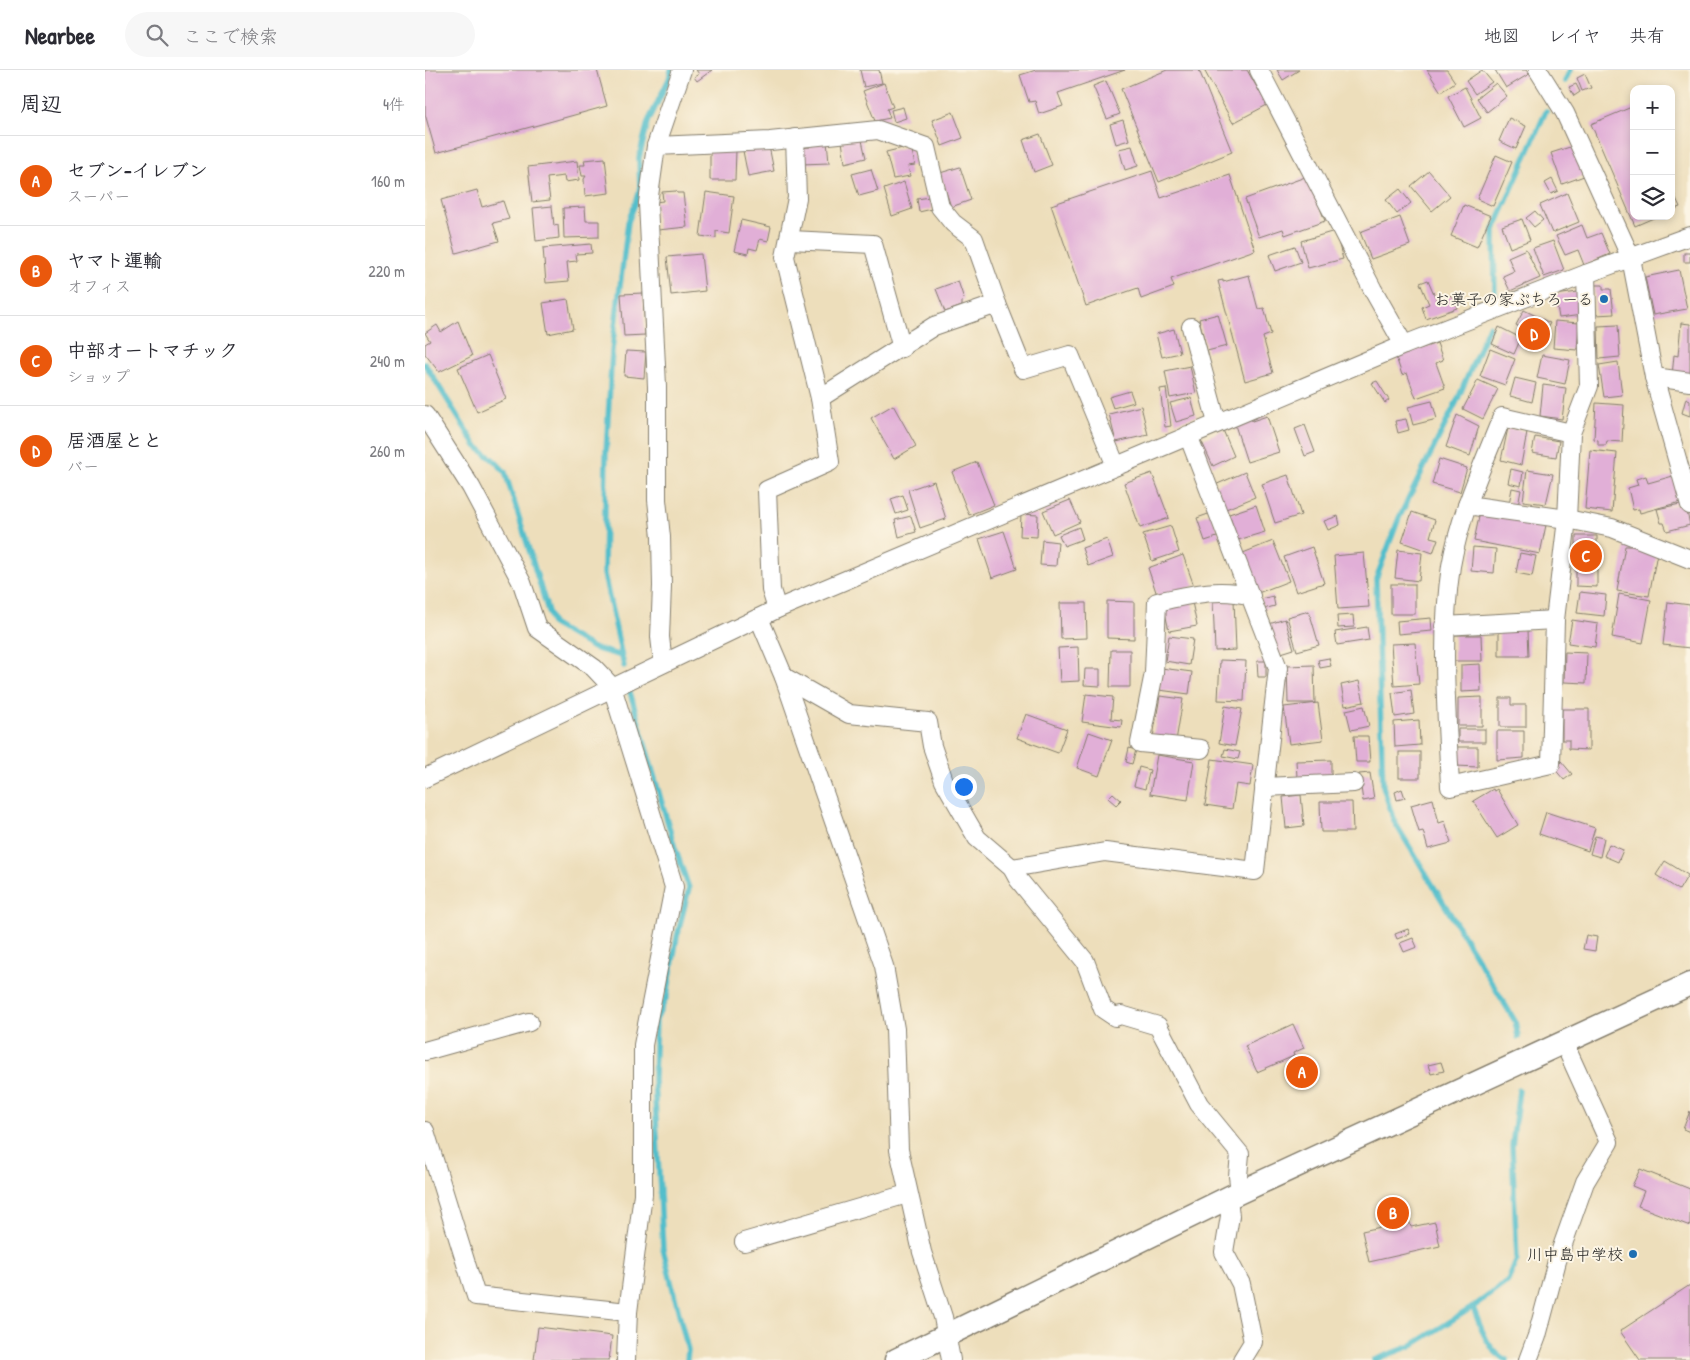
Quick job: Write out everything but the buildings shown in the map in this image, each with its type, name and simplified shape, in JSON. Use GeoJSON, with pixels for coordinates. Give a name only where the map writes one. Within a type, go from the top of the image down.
{"type":"FeatureCollection","features":[{"type":"Feature","properties":{"kind":"street"},"geometry":{"type":"LineString","coordinates":[[663,663],[660,637],[661,537],[657,500],[657,386],[648,203],[656,146],[682,70]]}},
{"type":"Feature","properties":{"kind":"street"},"geometry":{"type":"LineString","coordinates":[[1259,70],[1373,290],[1405,345]]}},
{"type":"Feature","properties":{"kind":"street"},"geometry":{"type":"LineString","coordinates":[[1538,70],[1565,113],[1631,258],[1654,377],[1690,505]]}},
{"type":"Feature","properties":{"kind":"street"},"geometry":{"type":"LineString","coordinates":[[656,146],[795,138],[878,130],[926,147],[940,207],[953,223],[974,239],[1023,369],[1070,355],[1116,466]]}},
{"type":"Feature","properties":{"kind":"street"},"geometry":{"type":"LineString","coordinates":[[777,609],[771,590],[767,490],[830,462],[820,398],[785,257],[790,240],[797,198],[795,138]]}},
{"type":"Feature","properties":{"kind":"street"},"geometry":{"type":"LineString","coordinates":[[425,778],[777,609],[1405,345],[1586,274],[1690,236]]}},
{"type":"Feature","properties":{"kind":"street"},"geometry":{"type":"LineString","coordinates":[[790,240],[873,244],[902,348]]}},
{"type":"Feature","properties":{"kind":"street"},"geometry":{"type":"LineString","coordinates":[[1571,433],[1502,418],[1467,505],[1452,564],[1444,626],[1450,787],[1551,764],[1555,620],[1567,519],[1571,433],[1589,386],[1586,274]]}},
{"type":"Feature","properties":{"kind":"street"},"geometry":{"type":"LineString","coordinates":[[820,398],[902,348],[934,326],[997,304]]}},
{"type":"Feature","properties":{"kind":"street"},"geometry":{"type":"LineString","coordinates":[[1191,327],[1217,423]]}},
{"type":"Feature","properties":{"kind":"street"},"geometry":{"type":"LineString","coordinates":[[1654,377],[1690,382]]}},
{"type":"Feature","properties":{"kind":"street"},"geometry":{"type":"LineString","coordinates":[[425,415],[471,487],[522,584],[537,628],[594,668],[612,687],[675,887],[643,1045],[643,1194],[628,1312],[625,1360]]}},
{"type":"Feature","properties":{"kind":"street"},"geometry":{"type":"LineString","coordinates":[[1012,868],[1105,852],[1255,871],[1278,668],[1188,435]]}},
{"type":"Feature","properties":{"kind":"street"},"geometry":{"type":"LineString","coordinates":[[1467,505],[1567,519],[1612,528],[1690,559]]}},
{"type":"Feature","properties":{"kind":"street"},"geometry":{"type":"LineString","coordinates":[[1201,749],[1140,743],[1155,673],[1157,602],[1206,592],[1240,592],[1251,596]]}},
{"type":"Feature","properties":{"kind":"street"},"geometry":{"type":"LineString","coordinates":[[759,618],[784,677],[884,966],[895,1029],[899,1150],[907,1194],[922,1252],[947,1334],[951,1360]]}},
{"type":"Feature","properties":{"kind":"street"},"geometry":{"type":"LineString","coordinates":[[1444,626],[1555,620]]}},
{"type":"Feature","properties":{"kind":"street"},"geometry":{"type":"LineString","coordinates":[[784,677],[849,714],[928,722],[944,781],[977,838],[1012,868],[1018,879],[1085,961],[1103,1009],[1115,1017],[1121,1015],[1158,1026],[1199,1104],[1240,1154],[1238,1176],[1224,1252],[1241,1284],[1253,1342],[1242,1360]]}},
{"type":"Feature","properties":{"kind":"street"},"geometry":{"type":"LineString","coordinates":[[1264,787],[1354,783]]}},
{"type":"Feature","properties":{"kind":"street"},"geometry":{"type":"LineString","coordinates":[[896,1360],[1234,1195],[1690,984]]}},
{"type":"Feature","properties":{"kind":"street"},"geometry":{"type":"LineString","coordinates":[[425,1051],[529,1022]]}},
{"type":"Feature","properties":{"kind":"street"},"geometry":{"type":"LineString","coordinates":[[1528,1360],[1537,1336],[1557,1261],[1585,1182],[1609,1142],[1563,1043]]}},
{"type":"Feature","properties":{"kind":"street"},"geometry":{"type":"LineString","coordinates":[[425,1131],[476,1296],[628,1312]]}},
{"type":"Feature","properties":{"kind":"street"},"geometry":{"type":"LineString","coordinates":[[744,1242],[907,1194]]}},
{"type":"Feature","properties":{"kind":"waterway"},"geometry":{"type":"LineString","coordinates":[[624,666],[604,574],[606,452],[612,351],[628,222],[640,191],[639,158],[648,122],[669,79],[671,70]]}},
{"type":"Feature","properties":{"kind":"waterway"},"geometry":{"type":"LineString","coordinates":[[1565,81],[1570,70]]}},
{"type":"Feature","properties":{"kind":"waterway"},"geometry":{"type":"LineString","coordinates":[[1495,295],[1494,230],[1546,111]]}},
{"type":"Feature","properties":{"kind":"waterway"},"geometry":{"type":"LineString","coordinates":[[1489,326],[1457,401],[1399,518],[1376,579],[1383,786],[1394,821],[1515,1021],[1518,1037]]}},
{"type":"Feature","properties":{"kind":"waterway"},"geometry":{"type":"LineString","coordinates":[[425,364],[476,446],[505,472],[552,624],[593,648],[622,656]]}},
{"type":"Feature","properties":{"kind":"waterway"},"geometry":{"type":"LineString","coordinates":[[630,692],[675,848],[689,888],[677,937],[667,996],[656,1020],[654,1079],[663,1249],[688,1350],[687,1360]]}},
{"type":"Feature","properties":{"kind":"waterway"},"geometry":{"type":"LineString","coordinates":[[1507,1360],[1500,1356],[1490,1345],[1473,1307],[1508,1281],[1517,1259],[1512,1146],[1519,1090]]}},
{"type":"Feature","properties":{"kind":"waterway"},"geometry":{"type":"LineString","coordinates":[[1374,1360],[1411,1346],[1473,1307]]}},
{"type":"Feature","properties":{"kind":"place","name":"お菓子の家ぷちろーる"},"geometry":{"type":"Point","coordinates":[1604,299]}},
{"type":"Feature","properties":{"kind":"place","name":"居酒屋とと"},"geometry":{"type":"Point","coordinates":[1534,334]}},
{"type":"Feature","properties":{"kind":"place","name":"中部オートマチック"},"geometry":{"type":"Point","coordinates":[1586,556]}},
{"type":"Feature","properties":{"kind":"place","name":"セブン-イレブン"},"geometry":{"type":"Point","coordinates":[1302,1072]}},
{"type":"Feature","properties":{"kind":"place","name":"ヤマト運輸"},"geometry":{"type":"Point","coordinates":[1393,1213]}},
{"type":"Feature","properties":{"kind":"place","name":"川中島中学校"},"geometry":{"type":"Point","coordinates":[1633,1254]}}]}
